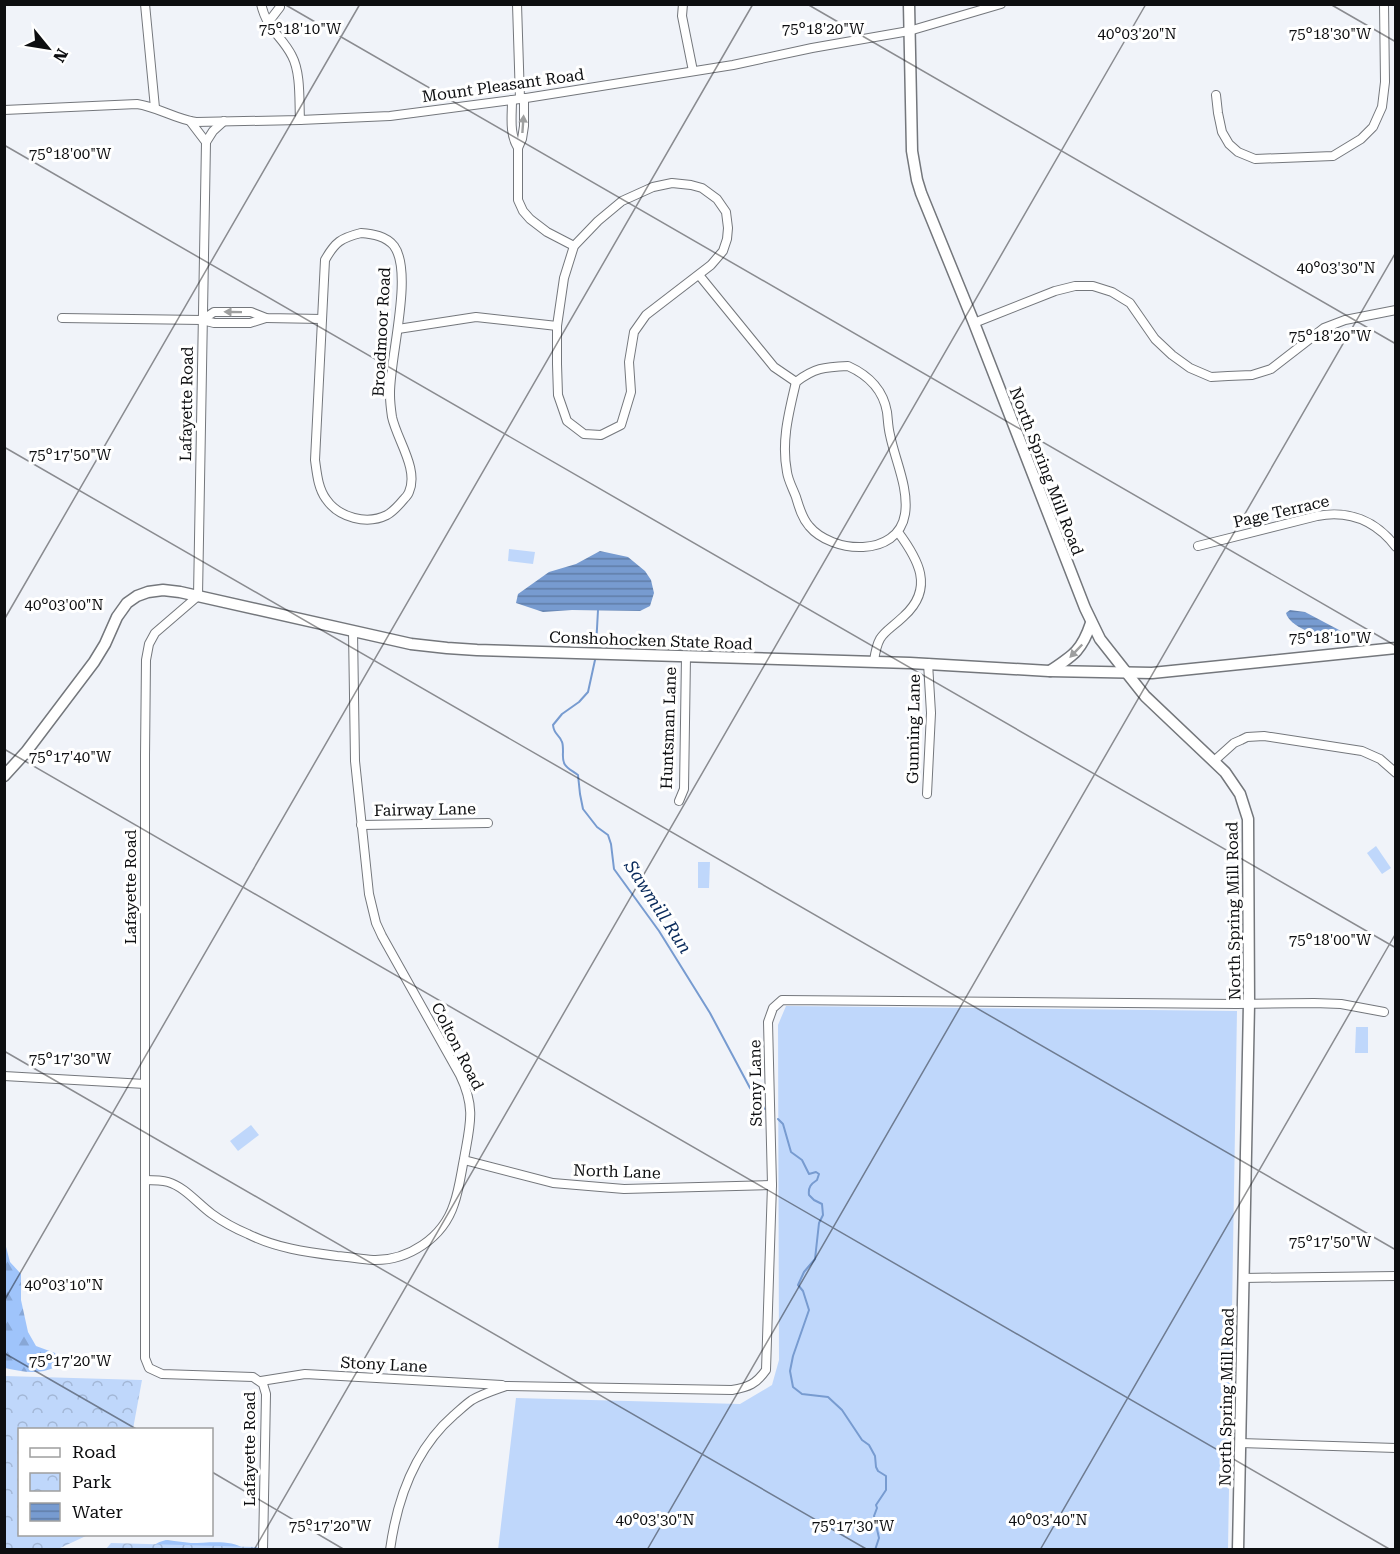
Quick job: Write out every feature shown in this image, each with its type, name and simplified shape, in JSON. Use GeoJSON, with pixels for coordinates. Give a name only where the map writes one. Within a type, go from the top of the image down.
{"type":"FeatureCollection","features":[{"type":"Feature","properties":{"kind":"main road","name":"North Spring Mill Road"},"geometry":{"type":"LineString","coordinates":[[909,4],[912,151],[917,180],[1091,623],[1105,646],[1145,696],[1225,772],[1235,786],[1248,819],[1249,1004],[1238,1550]]}},
{"type":"Feature","properties":{"kind":"main road","name":"Conshohocken State Road"},"geometry":{"type":"LineString","coordinates":[[4,776],[26,752],[94,662],[127,603],[142,593],[155,590],[171,590],[411,644],[447,648],[928,663],[1049,671],[1152,673],[1395,648]]}},
{"type":"Feature","properties":{"kind":"main road"},"geometry":{"type":"LineString","coordinates":[[1049,671],[1078,650],[1084,642],[1091,623]]}},
{"type":"Feature","properties":{"kind":"street"},"geometry":{"type":"LineString","coordinates":[[145,4],[155,108]]}},
{"type":"Feature","properties":{"kind":"street"},"geometry":{"type":"LineString","coordinates":[[261,4],[267,24],[291,53],[296,66],[300,120]]}},
{"type":"Feature","properties":{"kind":"street"},"geometry":{"type":"LineString","coordinates":[[267,24],[280,7],[279,4]]}},
{"type":"Feature","properties":{"kind":"street"},"geometry":{"type":"LineString","coordinates":[[517,4],[519,99],[511,131],[518,148],[518,200],[523,211],[541,228],[574,246]]}},
{"type":"Feature","properties":{"kind":"street"},"geometry":{"type":"LineString","coordinates":[[683,4],[682,16],[693,71]]}},
{"type":"Feature","properties":{"kind":"street","name":"Mount Pleasant Road"},"geometry":{"type":"LineString","coordinates":[[4,110],[137,104],[189,121],[224,122],[390,116],[519,99],[693,71],[909,31],[1001,4]]}},
{"type":"Feature","properties":{"kind":"street"},"geometry":{"type":"LineString","coordinates":[[1216,95],[1222,132],[1228,144],[1238,152],[1255,159],[1333,156],[1361,139],[1373,127],[1382,107],[1385,81],[1383,4]]}},
{"type":"Feature","properties":{"kind":"street"},"geometry":{"type":"LineString","coordinates":[[189,121],[206,142],[213,130],[224,122]]}},
{"type":"Feature","properties":{"kind":"street","name":"Lafayette Road"},"geometry":{"type":"LineString","coordinates":[[206,142],[198,596],[155,633],[149,644],[146,660],[145,1358],[149,1368],[162,1374],[253,1377],[261,1381],[265,1387],[263,1550]]}},
{"type":"Feature","properties":{"kind":"street"},"geometry":{"type":"LineString","coordinates":[[672,183],[691,185],[702,188],[717,199],[726,212],[728,228],[723,251],[699,275],[646,315],[634,332],[629,362],[631,392],[621,425],[601,435],[584,434],[567,422],[558,395],[557,326],[564,278],[574,246],[598,221],[622,201],[653,187],[672,183]]}},
{"type":"Feature","properties":{"kind":"street","name":"Broadmoor Road"},"geometry":{"type":"LineString","coordinates":[[361,233],[373,234],[386,239],[395,247],[401,263],[398,329],[390,393],[392,418],[409,461],[412,477],[410,492],[387,515],[373,519],[360,519],[344,514],[327,501],[317,480],[315,460],[322,319],[325,260],[334,244],[361,233]]}},
{"type":"Feature","properties":{"kind":"street"},"geometry":{"type":"LineString","coordinates":[[699,275],[774,367],[796,382]]}},
{"type":"Feature","properties":{"kind":"street"},"geometry":{"type":"LineString","coordinates":[[974,323],[1055,291],[1075,285],[1093,286],[1112,292],[1130,303],[1155,339],[1172,355],[1190,368],[1211,377],[1252,375],[1271,369],[1324,327],[1345,320],[1395,310]]}},
{"type":"Feature","properties":{"kind":"street"},"geometry":{"type":"LineString","coordinates":[[62,318],[202,320],[214,312],[251,312],[266,318],[322,319]]}},
{"type":"Feature","properties":{"kind":"street"},"geometry":{"type":"LineString","coordinates":[[398,329],[476,317],[557,326]]}},
{"type":"Feature","properties":{"kind":"street"},"geometry":{"type":"LineString","coordinates":[[848,366],[860,371],[877,386],[887,409],[889,434],[906,498],[905,517],[898,532],[870,547],[855,548],[828,542],[809,526],[802,515],[787,473],[784,443],[796,382],[809,372],[828,367],[848,366]]}},
{"type":"Feature","properties":{"kind":"street","name":"Page Terrace"},"geometry":{"type":"LineString","coordinates":[[1198,546],[1333,513],[1350,515],[1365,521],[1380,531],[1395,547]]}},
{"type":"Feature","properties":{"kind":"street"},"geometry":{"type":"LineString","coordinates":[[874,662],[879,639],[911,609],[921,585],[916,559],[898,532]]}},
{"type":"Feature","properties":{"kind":"street","name":"Colton Road"},"geometry":{"type":"LineString","coordinates":[[145,1180],[174,1185],[212,1214],[267,1242],[301,1251],[373,1260],[398,1257],[415,1250],[438,1232],[450,1214],[464,1160],[471,1115],[468,1095],[376,923],[369,894],[355,761],[353,631]]}},
{"type":"Feature","properties":{"kind":"street","name":"Huntsman Lane"},"geometry":{"type":"LineString","coordinates":[[679,801],[684,789],[686,656]]}},
{"type":"Feature","properties":{"kind":"street","name":"Gunning Lane"},"geometry":{"type":"LineString","coordinates":[[927,794],[931,713],[928,663]]}},
{"type":"Feature","properties":{"kind":"street"},"geometry":{"type":"LineString","coordinates":[[1214,760],[1240,740],[1247,737],[1264,736],[1362,752],[1380,759],[1395,773]]}},
{"type":"Feature","properties":{"kind":"street","name":"Fairway Lane"},"geometry":{"type":"LineString","coordinates":[[361,825],[488,823]]}},
{"type":"Feature","properties":{"kind":"street","name":"Stony Lane"},"geometry":{"type":"LineString","coordinates":[[261,1381],[305,1374],[506,1386],[732,1390],[747,1387],[759,1380],[766,1370],[772,1185],[768,1022],[773,1008],[782,1000],[1249,1004]]}},
{"type":"Feature","properties":{"kind":"street"},"geometry":{"type":"LineString","coordinates":[[1249,1004],[1341,1004],[1384,1012]]}},
{"type":"Feature","properties":{"kind":"street"},"geometry":{"type":"LineString","coordinates":[[4,1076],[145,1084]]}},
{"type":"Feature","properties":{"kind":"street","name":"North Lane"},"geometry":{"type":"LineString","coordinates":[[464,1160],[553,1183],[624,1189],[772,1185]]}},
{"type":"Feature","properties":{"kind":"street"},"geometry":{"type":"LineString","coordinates":[[1243,1278],[1395,1276]]}},
{"type":"Feature","properties":{"kind":"street","name":"Stony Lane"},"geometry":{"type":"LineString","coordinates":[[390,1550],[393,1530],[408,1479],[428,1442],[472,1400],[506,1386]]}},
{"type":"Feature","properties":{"kind":"street"},"geometry":{"type":"LineString","coordinates":[[1240,1443],[1395,1448]]}},
{"type":"Feature","properties":{"kind":"green space"},"geometry":{"type":"Polygon","coordinates":[[[509,549],[535,552],[533,564],[508,561],[509,549]]]}},
{"type":"Feature","properties":{"kind":"green space"},"geometry":{"type":"Polygon","coordinates":[[[1376,846],[1391,868],[1382,874],[1367,853],[1376,846]]]}},
{"type":"Feature","properties":{"kind":"green space"},"geometry":{"type":"Polygon","coordinates":[[[698,862],[710,862],[709,888],[698,888],[698,862]]]}},
{"type":"Feature","properties":{"kind":"green space"},"geometry":{"type":"Polygon","coordinates":[[[786,1006],[1237,1011],[1228,1549],[498,1550],[516,1398],[740,1404],[772,1385],[779,1360],[778,1025],[786,1006]]]}},
{"type":"Feature","properties":{"kind":"green space"},"geometry":{"type":"Polygon","coordinates":[[[1356,1027],[1368,1027],[1368,1053],[1355,1053],[1356,1027]]]}},
{"type":"Feature","properties":{"kind":"green space"},"geometry":{"type":"Polygon","coordinates":[[[251,1125],[259,1135],[238,1151],[230,1141],[251,1125]]]}},
{"type":"Feature","properties":{"kind":"green space"},"geometry":{"type":"Polygon","coordinates":[[[5,1243],[10,1262],[21,1274],[21,1300],[28,1332],[36,1346],[55,1353],[58,1359],[56,1367],[49,1370],[24,1372],[5,1368],[5,1243]]]}},
{"type":"Feature","properties":{"kind":"green space"},"geometry":{"type":"Polygon","coordinates":[[[5,1376],[142,1380],[133,1428],[18,1428],[18,1536],[86,1536],[58,1549],[5,1549],[5,1376]]]}},
{"type":"Feature","properties":{"kind":"green space"},"geometry":{"type":"Polygon","coordinates":[[[166,1540],[226,1543],[245,1549],[152,1550],[155,1544],[166,1540]]]}},
{"type":"Feature","properties":{"kind":"green space"},"geometry":{"type":"Polygon","coordinates":[[[111,1543],[258,1547],[257,1549],[106,1549],[111,1543]]]}},
{"type":"Feature","properties":{"kind":"water"},"geometry":{"type":"Polygon","coordinates":[[[600,551],[628,557],[645,571],[651,580],[654,593],[650,606],[640,611],[543,612],[516,603],[518,594],[549,572],[576,564],[600,551]]]}},
{"type":"Feature","properties":{"kind":"water"},"geometry":{"type":"Polygon","coordinates":[[[1290,610],[1305,612],[1341,631],[1342,635],[1329,637],[1302,629],[1289,619],[1286,613],[1290,610]]]}},
{"type":"Feature","properties":{"kind":"waterway","name":"Sawmill Run"},"geometry":{"type":"LineString","coordinates":[[596,647],[598,610]]}},
{"type":"Feature","properties":{"kind":"waterway","name":"Sawmill Run"},"geometry":{"type":"LineString","coordinates":[[595,660],[588,692],[579,702],[562,714],[553,725],[554,731],[561,739],[564,764],[578,775],[583,809],[597,827],[608,835],[614,869],[659,931],[710,1013],[750,1088],[765,1109]]}},
{"type":"Feature","properties":{"kind":"waterway","name":"Sawmill Run"},"geometry":{"type":"LineString","coordinates":[[778,1119],[783,1124],[791,1152],[802,1160],[809,1174],[816,1172],[819,1174],[810,1188],[809,1195],[822,1204],[823,1215],[819,1223],[815,1259],[804,1272],[798,1285],[803,1291],[809,1310],[793,1356],[790,1371],[793,1387],[802,1394],[828,1397],[842,1410],[862,1440],[869,1445],[875,1456],[878,1471],[886,1476],[886,1490],[876,1505],[874,1516],[879,1538],[875,1550]]}}]}
